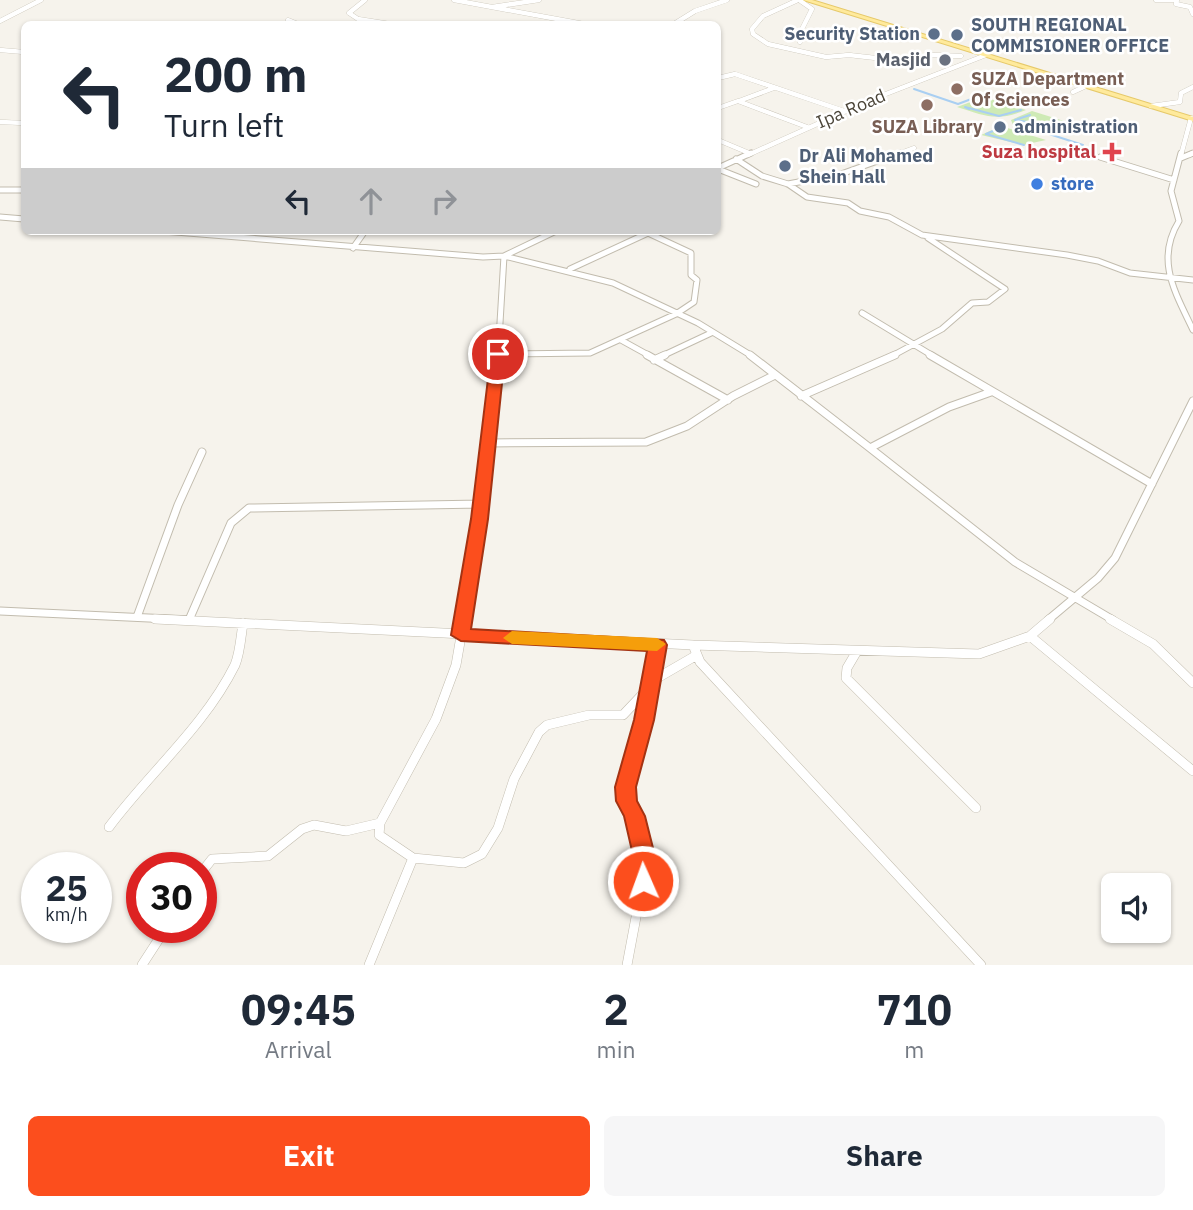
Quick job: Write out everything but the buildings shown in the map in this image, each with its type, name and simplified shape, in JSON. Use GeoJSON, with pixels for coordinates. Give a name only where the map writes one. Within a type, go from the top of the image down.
{"type":"FeatureCollection","features":[{"type":"Feature","properties":{"kind":"main road"},"geometry":{"type":"LineString","coordinates":[[806,0],[1192,118]]}},
{"type":"Feature","properties":{"kind":"street"},"geometry":{"type":"LineString","coordinates":[[0,21],[41,0]]}},
{"type":"Feature","properties":{"kind":"street"},"geometry":{"type":"LineString","coordinates":[[365,0],[349,13],[358,19],[371,21]]}},
{"type":"Feature","properties":{"kind":"street"},"geometry":{"type":"LineString","coordinates":[[454,0],[567,21]]}},
{"type":"Feature","properties":{"kind":"street"},"geometry":{"type":"LineString","coordinates":[[491,8],[538,0]]}},
{"type":"Feature","properties":{"kind":"street"},"geometry":{"type":"LineString","coordinates":[[679,21],[695,11],[727,0]]}},
{"type":"Feature","properties":{"kind":"street"},"geometry":{"type":"LineString","coordinates":[[800,42],[801,31],[813,9],[799,0],[763,16],[752,29],[753,34],[768,44],[826,57],[849,55],[911,62],[933,55],[961,56]]}},
{"type":"Feature","properties":{"kind":"street"},"geometry":{"type":"LineString","coordinates":[[1156,0],[1193,4]]}},
{"type":"Feature","properties":{"kind":"street"},"geometry":{"type":"LineString","coordinates":[[1175,1],[1186,4],[1193,14]]}},
{"type":"Feature","properties":{"kind":"street"},"geometry":{"type":"LineString","coordinates":[[0,50],[21,52]]}},
{"type":"Feature","properties":{"kind":"street","name":"Ipa Road"},"geometry":{"type":"LineString","coordinates":[[721,166],[845,111],[986,55]]}},
{"type":"Feature","properties":{"kind":"street"},"geometry":{"type":"LineString","coordinates":[[721,77],[735,74],[845,111]]}},
{"type":"Feature","properties":{"kind":"street"},"geometry":{"type":"LineString","coordinates":[[1073,92],[1087,86]]}},
{"type":"Feature","properties":{"kind":"street"},"geometry":{"type":"LineString","coordinates":[[1172,112],[1181,102],[1181,93],[1193,87]]}},
{"type":"Feature","properties":{"kind":"street"},"geometry":{"type":"LineString","coordinates":[[721,107],[775,88]]}},
{"type":"Feature","properties":{"kind":"street"},"geometry":{"type":"LineString","coordinates":[[738,101],[808,127]]}},
{"type":"Feature","properties":{"kind":"street"},"geometry":{"type":"LineString","coordinates":[[1151,106],[1177,104]]}},
{"type":"Feature","properties":{"kind":"street"},"geometry":{"type":"LineString","coordinates":[[1192,118],[1171,191],[1179,221],[1168,239],[1171,279],[1193,330]]}},
{"type":"Feature","properties":{"kind":"street"},"geometry":{"type":"LineString","coordinates":[[0,122],[21,123]]}},
{"type":"Feature","properties":{"kind":"street"},"geometry":{"type":"LineString","coordinates":[[721,141],[749,153]]}},
{"type":"Feature","properties":{"kind":"street"},"geometry":{"type":"LineString","coordinates":[[789,184],[815,181],[915,148]]}},
{"type":"Feature","properties":{"kind":"street"},"geometry":{"type":"LineString","coordinates":[[1181,158],[1193,153]]}},
{"type":"Feature","properties":{"kind":"street"},"geometry":{"type":"LineString","coordinates":[[1100,157],[1174,180]]}},
{"type":"Feature","properties":{"kind":"street"},"geometry":{"type":"LineString","coordinates":[[736,159],[762,176],[789,184],[807,197],[848,203],[860,211],[889,217],[922,235],[1005,289],[988,302],[972,303],[958,319],[915,345],[801,396]]}},
{"type":"Feature","properties":{"kind":"street"},"geometry":{"type":"LineString","coordinates":[[721,169],[756,184]]}},
{"type":"Feature","properties":{"kind":"street"},"geometry":{"type":"LineString","coordinates":[[0,190],[21,190]]}},
{"type":"Feature","properties":{"kind":"street"},"geometry":{"type":"LineString","coordinates":[[0,217],[21,219]]}},
{"type":"Feature","properties":{"kind":"street"},"geometry":{"type":"LineString","coordinates":[[208,235],[463,257],[504,256],[612,282],[746,352],[1015,562],[1164,653],[1177,670],[1193,683]]}},
{"type":"Feature","properties":{"kind":"street"},"geometry":{"type":"LineString","coordinates":[[353,248],[362,235]]}},
{"type":"Feature","properties":{"kind":"street"},"geometry":{"type":"LineString","coordinates":[[504,256],[548,235]]}},
{"type":"Feature","properties":{"kind":"street"},"geometry":{"type":"LineString","coordinates":[[569,270],[641,235]]}},
{"type":"Feature","properties":{"kind":"street"},"geometry":{"type":"LineString","coordinates":[[498,354],[590,353],[676,314],[694,302],[697,280],[691,275],[691,253],[653,235]]}},
{"type":"Feature","properties":{"kind":"street"},"geometry":{"type":"LineString","coordinates":[[922,235],[1067,255],[1098,261],[1130,273],[1193,280]]}},
{"type":"Feature","properties":{"kind":"street"},"geometry":{"type":"LineString","coordinates":[[504,256],[498,354],[481,504],[450,690],[380,823],[380,835],[385,842],[413,858],[464,863],[482,854],[498,828],[514,779],[539,732],[547,725],[589,715],[623,715],[664,673],[695,650]]}},
{"type":"Feature","properties":{"kind":"street"},"geometry":{"type":"LineString","coordinates":[[862,313],[991,392],[1152,484]]}},
{"type":"Feature","properties":{"kind":"street"},"geometry":{"type":"LineString","coordinates":[[654,360],[711,333]]}},
{"type":"Feature","properties":{"kind":"street"},"geometry":{"type":"LineString","coordinates":[[621,340],[728,400]]}},
{"type":"Feature","properties":{"kind":"street"},"geometry":{"type":"LineString","coordinates":[[488,443],[646,442],[687,426],[775,375]]}},
{"type":"Feature","properties":{"kind":"street"},"geometry":{"type":"LineString","coordinates":[[870,448],[950,407],[991,392]]}},
{"type":"Feature","properties":{"kind":"street"},"geometry":{"type":"LineString","coordinates":[[0,611],[658,645],[695,650],[979,654],[1030,636],[1076,597],[1115,558],[1193,401]]}},
{"type":"Feature","properties":{"kind":"street"},"geometry":{"type":"LineString","coordinates":[[137,617],[178,505],[202,452]]}},
{"type":"Feature","properties":{"kind":"street"},"geometry":{"type":"LineString","coordinates":[[189,620],[231,523],[249,508],[481,504]]}},
{"type":"Feature","properties":{"kind":"street"},"geometry":{"type":"LineString","coordinates":[[109,827],[137,789],[200,722],[236,663],[243,623]]}},
{"type":"Feature","properties":{"kind":"street"},"geometry":{"type":"LineString","coordinates":[[1030,636],[1193,771]]}},
{"type":"Feature","properties":{"kind":"street"},"geometry":{"type":"LineString","coordinates":[[627,965],[646,864],[635,816],[627,801],[626,787],[644,720],[647,690],[658,645]]}},
{"type":"Feature","properties":{"kind":"street"},"geometry":{"type":"LineString","coordinates":[[695,650],[814,788],[981,965]]}},
{"type":"Feature","properties":{"kind":"street"},"geometry":{"type":"LineString","coordinates":[[857,651],[847,668],[846,678],[976,808]]}},
{"type":"Feature","properties":{"kind":"street"},"geometry":{"type":"LineString","coordinates":[[217,858],[268,856],[302,828],[314,825],[346,831],[380,823]]}},
{"type":"Feature","properties":{"kind":"street"},"geometry":{"type":"LineString","coordinates":[[369,965],[413,858]]}},
{"type":"Feature","properties":{"kind":"street"},"geometry":{"type":"LineString","coordinates":[[142,965],[156,943]]}},
{"type":"Feature","properties":{"kind":"green space"},"geometry":{"type":"Polygon","coordinates":[[[984,97],[1026,110],[999,117],[957,107],[984,97]]]}},
{"type":"Feature","properties":{"kind":"green space"},"geometry":{"type":"Polygon","coordinates":[[[1032,111],[1064,121],[1039,134],[1013,125],[1011,120],[1032,111]]]}},
{"type":"Feature","properties":{"kind":"green space"},"geometry":{"type":"Polygon","coordinates":[[[1001,126],[1046,140],[1023,145],[981,135],[1001,126]]]}},
{"type":"Feature","properties":{"kind":"waterway"},"geometry":{"type":"LineString","coordinates":[[914,89],[958,104],[974,98]]}},
{"type":"Feature","properties":{"kind":"waterway"},"geometry":{"type":"LineString","coordinates":[[969,109],[965,107],[999,116],[1021,110]]}},
{"type":"Feature","properties":{"kind":"waterway"},"geometry":{"type":"LineString","coordinates":[[1030,115],[1015,120],[1035,123],[1035,129],[1041,131]]}},
{"type":"Feature","properties":{"kind":"waterway"},"geometry":{"type":"LineString","coordinates":[[1000,128],[986,134],[1024,145]]}},
{"type":"Feature","properties":{"kind":"waterway"},"geometry":{"type":"LineString","coordinates":[[1046,133],[1083,145]]}},
{"type":"Feature","properties":{"kind":"slow traffic"},"geometry":{"type":"LineString","coordinates":[[512,638],[657,644]]}},
{"type":"Feature","properties":{"kind":"place","name":"Security Station"},"geometry":{"type":"Point","coordinates":[934,34]}},
{"type":"Feature","properties":{"kind":"place","name":"SOUTH REGIONAL COMMISIONER OFFICE"},"geometry":{"type":"Point","coordinates":[957,35]}},
{"type":"Feature","properties":{"kind":"place","name":"Masjid"},"geometry":{"type":"Point","coordinates":[945,60]}},
{"type":"Feature","properties":{"kind":"place","name":"SUZA Department Of Sciences"},"geometry":{"type":"Point","coordinates":[957,89]}},
{"type":"Feature","properties":{"kind":"place","name":"SUZA Library"},"geometry":{"type":"Point","coordinates":[927,105]}},
{"type":"Feature","properties":{"kind":"place","name":"administration"},"geometry":{"type":"Point","coordinates":[1000,127]}},
{"type":"Feature","properties":{"kind":"place","name":"Suza hospital"},"geometry":{"type":"Point","coordinates":[1112,152]}},
{"type":"Feature","properties":{"kind":"place","name":"Dr Ali Mohamed Shein Hall"},"geometry":{"type":"Point","coordinates":[785,166]}},
{"type":"Feature","properties":{"kind":"place","name":"store"},"geometry":{"type":"Point","coordinates":[1037,184]}},
{"type":"Feature","properties":{"kind":"route"},"geometry":{"type":"LineString","coordinates":[[498,354],[480,519],[461,635],[658,645],[647,690],[644,720],[626,787],[627,801],[635,816],[646,864],[643,881]]}}]}
